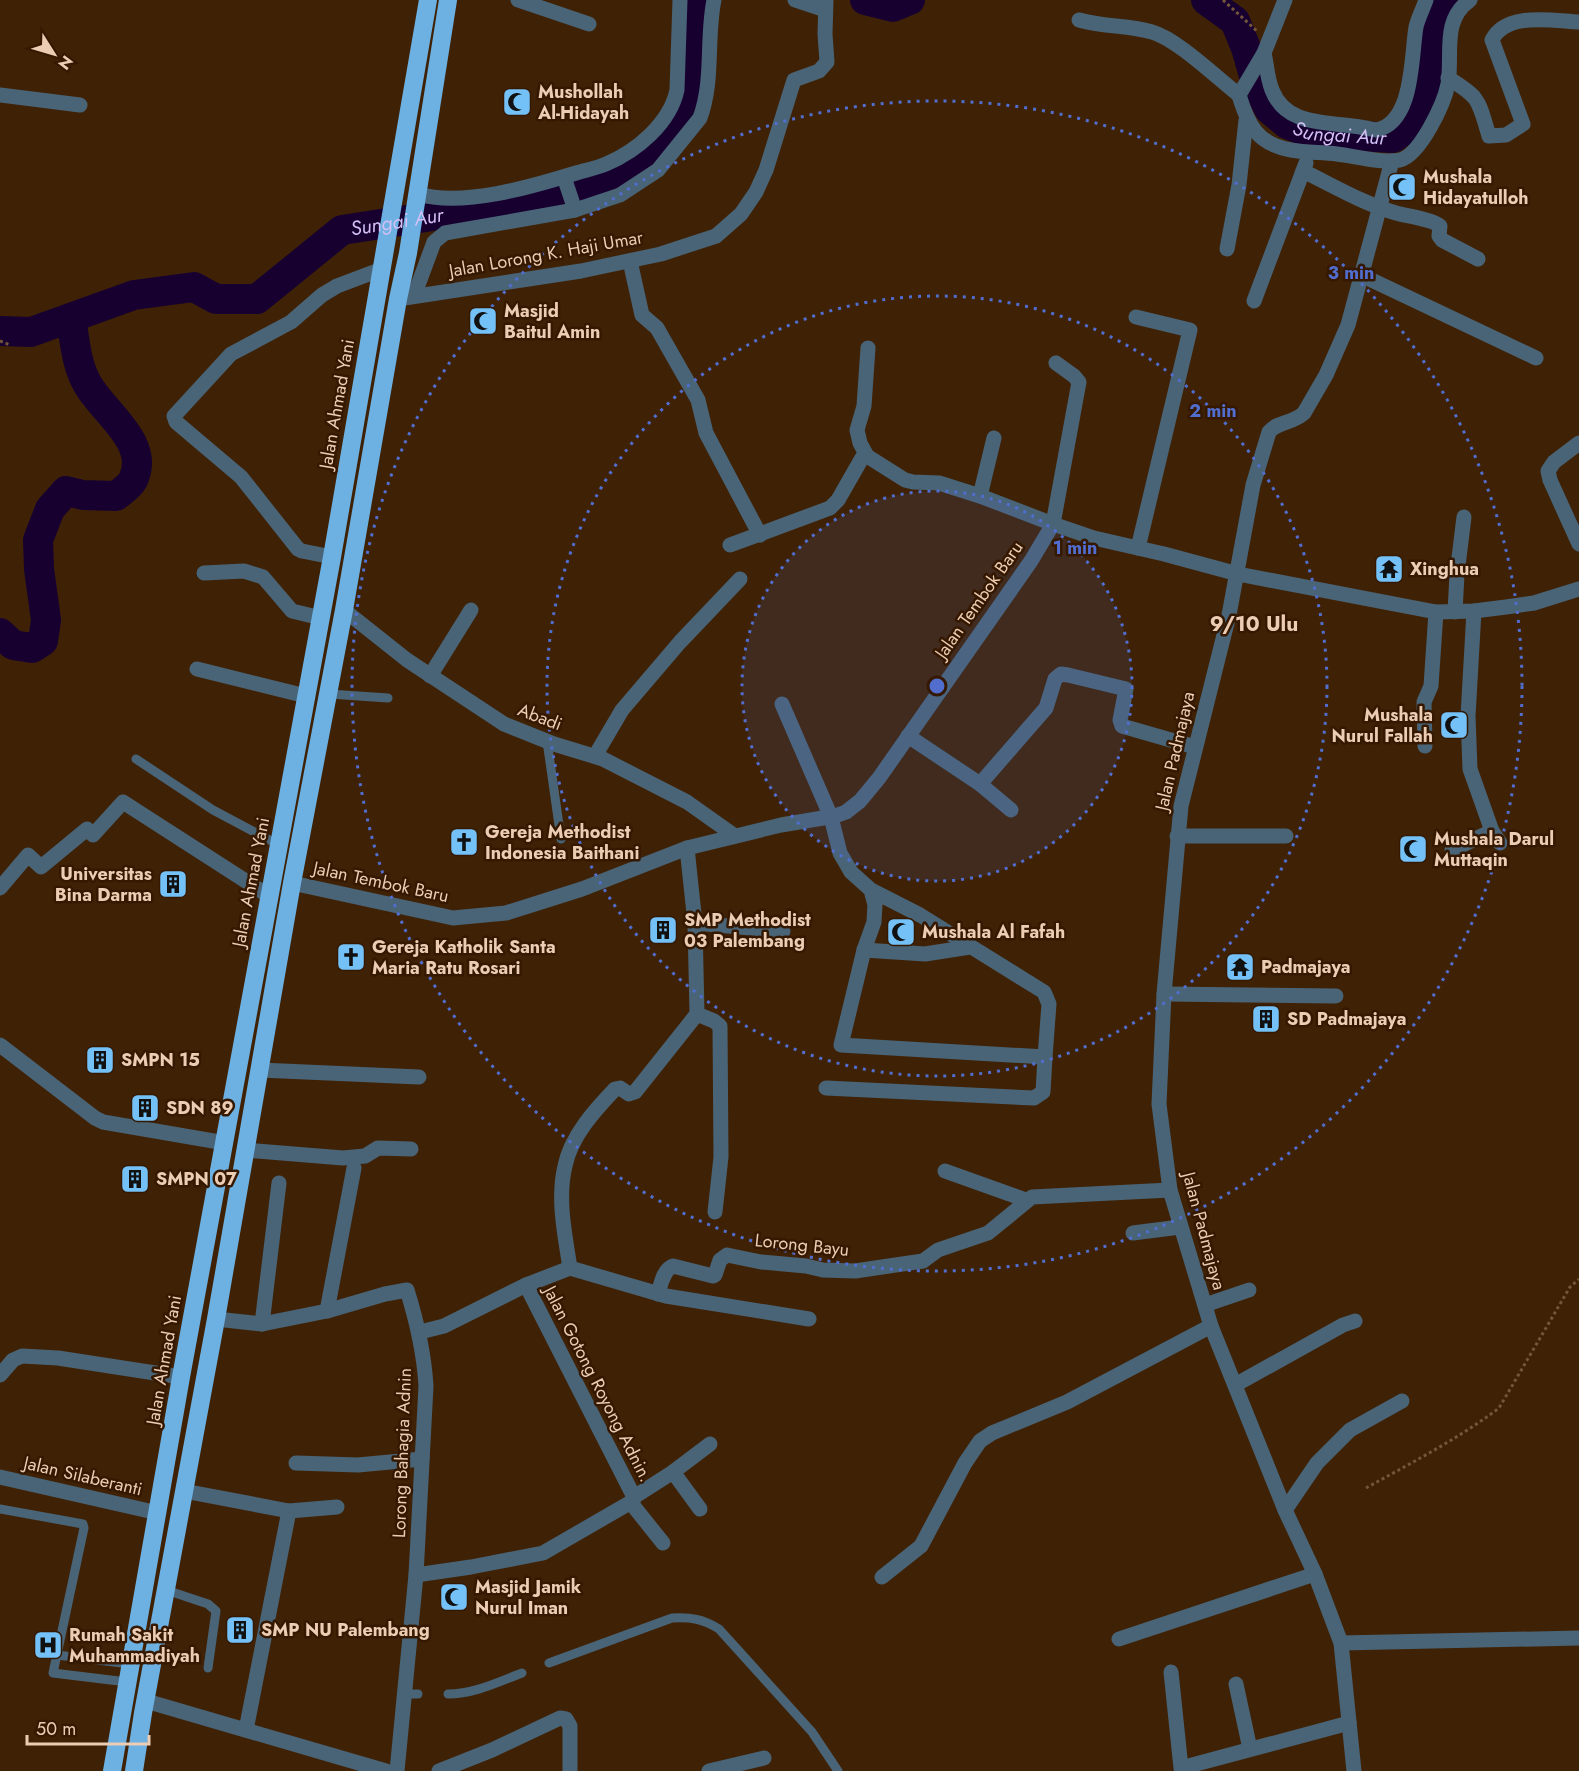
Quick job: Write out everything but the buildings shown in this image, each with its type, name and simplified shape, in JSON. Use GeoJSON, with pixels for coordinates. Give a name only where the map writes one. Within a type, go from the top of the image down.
{"type":"FeatureCollection","features":[{"type":"Feature","properties":{"kind":"highway","name":"Jalan Ahmad Yani"},"geometry":{"type":"LineString","coordinates":[[112,1771],[181,1377],[332,557],[428,0]]}},
{"type":"Feature","properties":{"kind":"highway"},"geometry":{"type":"LineString","coordinates":[[134,1771],[292,883],[406,298],[408,253],[448,0]]}},
{"type":"Feature","properties":{"kind":"street"},"geometry":{"type":"LineString","coordinates":[[518,0],[589,24]]}},
{"type":"Feature","properties":{"kind":"street"},"geometry":{"type":"LineString","coordinates":[[418,195],[466,198],[566,181],[607,164],[624,154],[645,138],[668,114],[674,102],[677,90],[680,0]]}},
{"type":"Feature","properties":{"kind":"street"},"geometry":{"type":"LineString","coordinates":[[406,298],[434,242],[445,233],[574,208],[620,195],[658,170],[700,118],[708,86],[714,0]]}},
{"type":"Feature","properties":{"kind":"street"},"geometry":{"type":"LineString","coordinates":[[795,0],[825,4]]}},
{"type":"Feature","properties":{"kind":"street"},"geometry":{"type":"LineString","coordinates":[[1227,249],[1239,184],[1246,120],[1241,90],[1262,56],[1285,0]]}},
{"type":"Feature","properties":{"kind":"street"},"geometry":{"type":"LineString","coordinates":[[1262,56],[1274,95],[1283,107],[1298,118],[1314,122],[1383,129],[1398,115],[1407,93],[1416,24],[1426,0]]}},
{"type":"Feature","properties":{"kind":"street"},"geometry":{"type":"LineString","coordinates":[[1246,120],[1264,140],[1284,149],[1392,161],[1407,158],[1421,142],[1444,98],[1448,78],[1451,24],[1456,13],[1470,0]]}},
{"type":"Feature","properties":{"kind":"street","name":"Jalan Lorong K. Haji Umar"},"geometry":{"type":"LineString","coordinates":[[406,298],[581,272],[661,254],[716,236],[741,214],[756,192],[766,170],[794,80],[823,68],[827,62],[825,4]]}},
{"type":"Feature","properties":{"kind":"street"},"geometry":{"type":"LineString","coordinates":[[1448,78],[1469,91],[1479,102],[1489,136],[1506,135],[1523,124],[1492,40],[1495,34],[1511,24],[1529,18],[1579,22]]}},
{"type":"Feature","properties":{"kind":"street"},"geometry":{"type":"LineString","coordinates":[[1079,20],[1154,33],[1241,90]]}},
{"type":"Feature","properties":{"kind":"street"},"geometry":{"type":"LineString","coordinates":[[0,95],[80,105]]}},
{"type":"Feature","properties":{"kind":"street"},"geometry":{"type":"LineString","coordinates":[[1254,301],[1309,153]]}},
{"type":"Feature","properties":{"kind":"street"},"geometry":{"type":"LineString","coordinates":[[1392,161],[1362,275],[1536,358]]}},
{"type":"Feature","properties":{"kind":"street"},"geometry":{"type":"LineString","coordinates":[[1303,171],[1378,208],[1436,222],[1440,226],[1438,236],[1442,240],[1478,260]]}},
{"type":"Feature","properties":{"kind":"street"},"geometry":{"type":"LineString","coordinates":[[566,181],[574,208]]}},
{"type":"Feature","properties":{"kind":"street"},"geometry":{"type":"LineString","coordinates":[[332,557],[297,549],[241,477],[176,422],[174,416],[225,358],[291,322],[322,295],[384,260]]}},
{"type":"Feature","properties":{"kind":"street"},"geometry":{"type":"LineString","coordinates":[[630,261],[642,315],[657,328],[698,400],[706,433],[760,535]]}},
{"type":"Feature","properties":{"kind":"street","name":"Jalan Padmajaya"},"geometry":{"type":"LineString","coordinates":[[1354,1771],[1341,1643],[1315,1574],[1285,1510],[1211,1326],[1170,1190],[1159,1104],[1164,994],[1181,806],[1238,574],[1253,485],[1269,432],[1274,426],[1297,420],[1304,414],[1341,342],[1362,275]]}},
{"type":"Feature","properties":{"kind":"street"},"geometry":{"type":"LineString","coordinates":[[1136,317],[1190,330],[1138,548]]}},
{"type":"Feature","properties":{"kind":"street"},"geometry":{"type":"LineString","coordinates":[[868,348],[864,406],[857,430],[867,456],[905,480],[939,483],[1094,538],[1238,574],[1436,612],[1474,611],[1534,603],[1577,594]]}},
{"type":"Feature","properties":{"kind":"street"},"geometry":{"type":"LineString","coordinates":[[1053,524],[1079,382],[1056,363]]}},
{"type":"Feature","properties":{"kind":"street"},"geometry":{"type":"LineString","coordinates":[[980,496],[994,438]]}},
{"type":"Feature","properties":{"kind":"street"},"geometry":{"type":"LineString","coordinates":[[1579,443],[1554,462],[1548,471],[1579,544]]}},
{"type":"Feature","properties":{"kind":"street"},"geometry":{"type":"LineString","coordinates":[[730,545],[830,508],[838,500],[862,458],[867,456]]}},
{"type":"Feature","properties":{"kind":"street"},"geometry":{"type":"LineString","coordinates":[[1455,612],[1464,517]]}},
{"type":"Feature","properties":{"kind":"street","name":"Jalan Tembok Baru"},"geometry":{"type":"LineString","coordinates":[[292,883],[453,918],[476,917],[506,913],[582,890],[687,848],[846,812],[860,801],[908,736],[1031,561],[1053,524]]}},
{"type":"Feature","properties":{"kind":"street"},"geometry":{"type":"LineString","coordinates":[[204,573],[244,571],[263,577],[292,611],[321,618]]}},
{"type":"Feature","properties":{"kind":"street"},"geometry":{"type":"LineString","coordinates":[[595,756],[622,710],[680,642],[740,579]]}},
{"type":"Feature","properties":{"kind":"street","name":"Abadi"},"geometry":{"type":"LineString","coordinates":[[344,610],[407,660],[504,724],[595,756],[687,802],[735,836]]}},
{"type":"Feature","properties":{"kind":"street"},"geometry":{"type":"LineString","coordinates":[[430,676],[471,610]]}},
{"type":"Feature","properties":{"kind":"street"},"geometry":{"type":"LineString","coordinates":[[1452,850],[1496,837],[1470,769],[1468,716],[1474,611]]}},
{"type":"Feature","properties":{"kind":"street"},"geometry":{"type":"LineString","coordinates":[[1425,746],[1424,702],[1431,686],[1436,612]]}},
{"type":"Feature","properties":{"kind":"street"},"geometry":{"type":"LineString","coordinates":[[197,669],[306,696]]}},
{"type":"Feature","properties":{"kind":"street"},"geometry":{"type":"LineString","coordinates":[[980,784],[1046,708],[1055,679],[1061,674],[1126,690],[1119,720],[1122,726],[1195,747]]}},
{"type":"Feature","properties":{"kind":"street"},"geometry":{"type":"LineString","coordinates":[[782,704],[831,817],[840,853],[851,872],[871,890],[920,915],[1044,992],[1048,1004],[1042,1092],[1034,1098],[826,1088]]}},
{"type":"Feature","properties":{"kind":"street"},"geometry":{"type":"LineString","coordinates":[[908,736],[980,784],[1011,810]]}},
{"type":"Feature","properties":{"kind":"street"},"geometry":{"type":"LineString","coordinates":[[0,888],[28,855],[40,867],[87,829],[93,835],[123,802],[269,896]]}},
{"type":"Feature","properties":{"kind":"street"},"geometry":{"type":"LineString","coordinates":[[1177,836],[1286,836]]}},
{"type":"Feature","properties":{"kind":"street"},"geometry":{"type":"LineString","coordinates":[[570,1268],[562,1196],[565,1165],[578,1135],[595,1110],[615,1089],[620,1088],[629,1094],[635,1092],[697,1014],[695,922],[687,848]]}},
{"type":"Feature","properties":{"kind":"street"},"geometry":{"type":"LineString","coordinates":[[871,890],[875,905],[874,922],[864,951],[841,1045],[1045,1057]]}},
{"type":"Feature","properties":{"kind":"street"},"geometry":{"type":"LineString","coordinates":[[695,922],[783,931]]}},
{"type":"Feature","properties":{"kind":"street"},"geometry":{"type":"LineString","coordinates":[[864,951],[925,954],[970,947]]}},
{"type":"Feature","properties":{"kind":"street"},"geometry":{"type":"LineString","coordinates":[[1164,994],[1336,996]]}},
{"type":"Feature","properties":{"kind":"street"},"geometry":{"type":"LineString","coordinates":[[697,1014],[720,1026],[721,1157],[715,1212]]}},
{"type":"Feature","properties":{"kind":"street"},"geometry":{"type":"LineString","coordinates":[[0,1045],[103,1122],[225,1143]]}},
{"type":"Feature","properties":{"kind":"street"},"geometry":{"type":"LineString","coordinates":[[260,1070],[419,1077]]}},
{"type":"Feature","properties":{"kind":"street"},"geometry":{"type":"LineString","coordinates":[[245,1150],[343,1158],[365,1156],[378,1148],[411,1149]]}},
{"type":"Feature","properties":{"kind":"street"},"geometry":{"type":"LineString","coordinates":[[327,1311],[354,1167]]}},
{"type":"Feature","properties":{"kind":"street"},"geometry":{"type":"LineString","coordinates":[[945,1171],[1026,1200],[1032,1197],[1170,1190]]}},
{"type":"Feature","properties":{"kind":"street"},"geometry":{"type":"LineString","coordinates":[[262,1324],[279,1183]]}},
{"type":"Feature","properties":{"kind":"street","name":"Lorong Bayu"},"geometry":{"type":"LineString","coordinates":[[658,1294],[670,1267],[676,1266],[714,1275],[720,1260],[727,1255],[823,1270],[855,1271],[923,1261],[938,1250],[988,1233],[1026,1200]]}},
{"type":"Feature","properties":{"kind":"street"},"geometry":{"type":"LineString","coordinates":[[1133,1233],[1180,1227]]}},
{"type":"Feature","properties":{"kind":"street"},"geometry":{"type":"LineString","coordinates":[[526,1285],[570,1268],[658,1294],[809,1319]]}},
{"type":"Feature","properties":{"kind":"street","name":"Jalan Gotong Royong Adnin."},"geometry":{"type":"LineString","coordinates":[[416,1575],[543,1553],[633,1504],[526,1285],[444,1326],[420,1332]]}},
{"type":"Feature","properties":{"kind":"street"},"geometry":{"type":"LineString","coordinates":[[216,1320],[262,1324],[327,1311],[385,1293],[407,1290],[420,1332]]}},
{"type":"Feature","properties":{"kind":"street"},"geometry":{"type":"LineString","coordinates":[[1204,1305],[1249,1290]]}},
{"type":"Feature","properties":{"kind":"street"},"geometry":{"type":"LineString","coordinates":[[1235,1384],[1354,1321]]}},
{"type":"Feature","properties":{"kind":"street"},"geometry":{"type":"LineString","coordinates":[[882,1577],[921,1546],[965,1463],[980,1441],[992,1433],[1067,1402],[1211,1326]]}},
{"type":"Feature","properties":{"kind":"street","name":"Lorong Bahagia Adnin"},"geometry":{"type":"LineString","coordinates":[[416,1575],[426,1386],[425,1356],[420,1332]]}},
{"type":"Feature","properties":{"kind":"street"},"geometry":{"type":"LineString","coordinates":[[0,1376],[13,1360],[22,1356],[58,1358],[181,1377]]}},
{"type":"Feature","properties":{"kind":"street"},"geometry":{"type":"LineString","coordinates":[[1285,1510],[1317,1463],[1350,1430],[1402,1401]]}},
{"type":"Feature","properties":{"kind":"street"},"geometry":{"type":"LineString","coordinates":[[663,1543],[633,1504],[675,1474],[710,1444]]}},
{"type":"Feature","properties":{"kind":"street"},"geometry":{"type":"LineString","coordinates":[[296,1462],[358,1465],[422,1459]]}},
{"type":"Feature","properties":{"kind":"street"},"geometry":{"type":"LineString","coordinates":[[675,1474],[700,1509]]}},
{"type":"Feature","properties":{"kind":"street","name":"Jalan Silaberanti"},"geometry":{"type":"LineString","coordinates":[[0,1477],[158,1514]]}},
{"type":"Feature","properties":{"kind":"street"},"geometry":{"type":"LineString","coordinates":[[184,1491],[289,1511],[337,1508]]}},
{"type":"Feature","properties":{"kind":"street"},"geometry":{"type":"LineString","coordinates":[[246,1730],[289,1511]]}},
{"type":"Feature","properties":{"kind":"street"},"geometry":{"type":"LineString","coordinates":[[1119,1640],[1315,1574]]}},
{"type":"Feature","properties":{"kind":"street"},"geometry":{"type":"LineString","coordinates":[[397,1771],[411,1694],[416,1575]]}},
{"type":"Feature","properties":{"kind":"street"},"geometry":{"type":"LineString","coordinates":[[1341,1643],[1579,1638]]}},
{"type":"Feature","properties":{"kind":"street"},"geometry":{"type":"LineString","coordinates":[[1171,1672],[1181,1770],[1349,1723]]}},
{"type":"Feature","properties":{"kind":"street"},"geometry":{"type":"LineString","coordinates":[[1236,1684],[1250,1749]]}},
{"type":"Feature","properties":{"kind":"street"},"geometry":{"type":"LineString","coordinates":[[146,1701],[246,1730],[343,1765],[386,1771]]}},
{"type":"Feature","properties":{"kind":"street"},"geometry":{"type":"LineString","coordinates":[[439,1771],[492,1750],[560,1718],[566,1719],[570,1726],[570,1771]]}},
{"type":"Feature","properties":{"kind":"street"},"geometry":{"type":"LineString","coordinates":[[709,1771],[764,1758]]}},
{"type":"Feature","properties":{"kind":"lane"},"geometry":{"type":"LineString","coordinates":[[329,694],[388,698]]}},
{"type":"Feature","properties":{"kind":"lane"},"geometry":{"type":"LineString","coordinates":[[547,741],[561,838]]}},
{"type":"Feature","properties":{"kind":"lane"},"geometry":{"type":"LineString","coordinates":[[136,759],[213,810],[279,845]]}},
{"type":"Feature","properties":{"kind":"lane"},"geometry":{"type":"LineString","coordinates":[[0,1509],[79,1523],[84,1528],[53,1673],[127,1682]]}},
{"type":"Feature","properties":{"kind":"lane"},"geometry":{"type":"LineString","coordinates":[[166,1590],[208,1604],[216,1611],[208,1668]]}},
{"type":"Feature","properties":{"kind":"lane"},"geometry":{"type":"LineString","coordinates":[[549,1663],[672,1618],[691,1617],[707,1621],[719,1629],[796,1713],[812,1732],[838,1771]]}},
{"type":"Feature","properties":{"kind":"lane"},"geometry":{"type":"LineString","coordinates":[[57,1655],[130,1664]]}},
{"type":"Feature","properties":{"kind":"lane"},"geometry":{"type":"LineString","coordinates":[[448,1694],[459,1694],[478,1689],[522,1673]]}},
{"type":"Feature","properties":{"kind":"path"},"geometry":{"type":"LineString","coordinates":[[1222,0],[1256,29],[1262,42],[1262,56]]}},
{"type":"Feature","properties":{"kind":"path"},"geometry":{"type":"LineString","coordinates":[[0,341],[10,345]]}},
{"type":"Feature","properties":{"kind":"path"},"geometry":{"type":"LineString","coordinates":[[1366,1488],[1432,1452],[1483,1421],[1499,1408],[1570,1287],[1579,1279]]}},
{"type":"Feature","properties":{"kind":"waterway","name":"Sungai Aur"},"geometry":{"type":"LineString","coordinates":[[0,331],[31,332],[134,295],[194,287],[216,299],[257,299],[342,230],[523,202],[583,186],[629,167],[659,143],[694,96],[698,53],[696,0]]}},
{"type":"Feature","properties":{"kind":"waterway","name":"Sungai Aur"},"geometry":{"type":"LineString","coordinates":[[865,0],[893,7],[910,0]]}},
{"type":"Feature","properties":{"kind":"waterway","name":"Sungai Aur"},"geometry":{"type":"LineString","coordinates":[[1206,0],[1235,21],[1256,83],[1269,109],[1287,124],[1310,133],[1393,138],[1417,121],[1430,82],[1432,51],[1443,7],[1449,0]]}},
{"type":"Feature","properties":{"kind":"waterway"},"geometry":{"type":"LineString","coordinates":[[0,633],[13,645],[32,648],[43,641],[46,620],[39,569],[38,540],[50,509],[66,491],[83,495],[116,496],[132,482],[137,466],[136,453],[131,441],[95,396],[84,377],[76,353],[71,318]]}},
{"type":"Feature","properties":{"kind":"place","name":"Mushollah Al-Hidayah"},"geometry":{"type":"Point","coordinates":[517,102]}},
{"type":"Feature","properties":{"kind":"place","name":"Mushala Hidayatulloh"},"geometry":{"type":"Point","coordinates":[1402,187]}},
{"type":"Feature","properties":{"kind":"place","name":"Masjid Baitul Amin"},"geometry":{"type":"Point","coordinates":[483,321]}},
{"type":"Feature","properties":{"kind":"place","name":"Xinghua"},"geometry":{"type":"Point","coordinates":[1389,569]}},
{"type":"Feature","properties":{"kind":"place","name":"Mushala Nurul Fallah"},"geometry":{"type":"Point","coordinates":[1454,725]}},
{"type":"Feature","properties":{"kind":"place","name":"Gereja Methodist Indonesia Baithani"},"geometry":{"type":"Point","coordinates":[464,842]}},
{"type":"Feature","properties":{"kind":"place","name":"Mushala Darul Muttaqin"},"geometry":{"type":"Point","coordinates":[1413,849]}},
{"type":"Feature","properties":{"kind":"place","name":"Universitas Bina Darma"},"geometry":{"type":"Point","coordinates":[173,884]}},
{"type":"Feature","properties":{"kind":"place","name":"SMP Methodist 03 Palembang"},"geometry":{"type":"Point","coordinates":[663,930]}},
{"type":"Feature","properties":{"kind":"place","name":"Mushala Al Fafah"},"geometry":{"type":"Point","coordinates":[901,932]}},
{"type":"Feature","properties":{"kind":"place","name":"Gereja Katholik Santa Maria Ratu Rosari"},"geometry":{"type":"Point","coordinates":[351,957]}},
{"type":"Feature","properties":{"kind":"place","name":"Padmajaya"},"geometry":{"type":"Point","coordinates":[1240,967]}},
{"type":"Feature","properties":{"kind":"place","name":"SD Padmajaya"},"geometry":{"type":"Point","coordinates":[1266,1019]}},
{"type":"Feature","properties":{"kind":"place","name":"SMPN 15"},"geometry":{"type":"Point","coordinates":[100,1060]}},
{"type":"Feature","properties":{"kind":"place","name":"SDN 89"},"geometry":{"type":"Point","coordinates":[145,1108]}},
{"type":"Feature","properties":{"kind":"place","name":"SMPN 07"},"geometry":{"type":"Point","coordinates":[135,1179]}},
{"type":"Feature","properties":{"kind":"place","name":"Masjid Jamik Nurul Iman"},"geometry":{"type":"Point","coordinates":[454,1597]}},
{"type":"Feature","properties":{"kind":"place","name":"SMP NU Palembang"},"geometry":{"type":"Point","coordinates":[240,1630]}},
{"type":"Feature","properties":{"kind":"place","name":"Rumah Sakit Muhammadiyah"},"geometry":{"type":"Point","coordinates":[48,1645]}},
{"type":"Feature","properties":{"kind":"district","name":"9/10 Ulu"},"geometry":{"type":"Point","coordinates":[1254,624]}}]}
